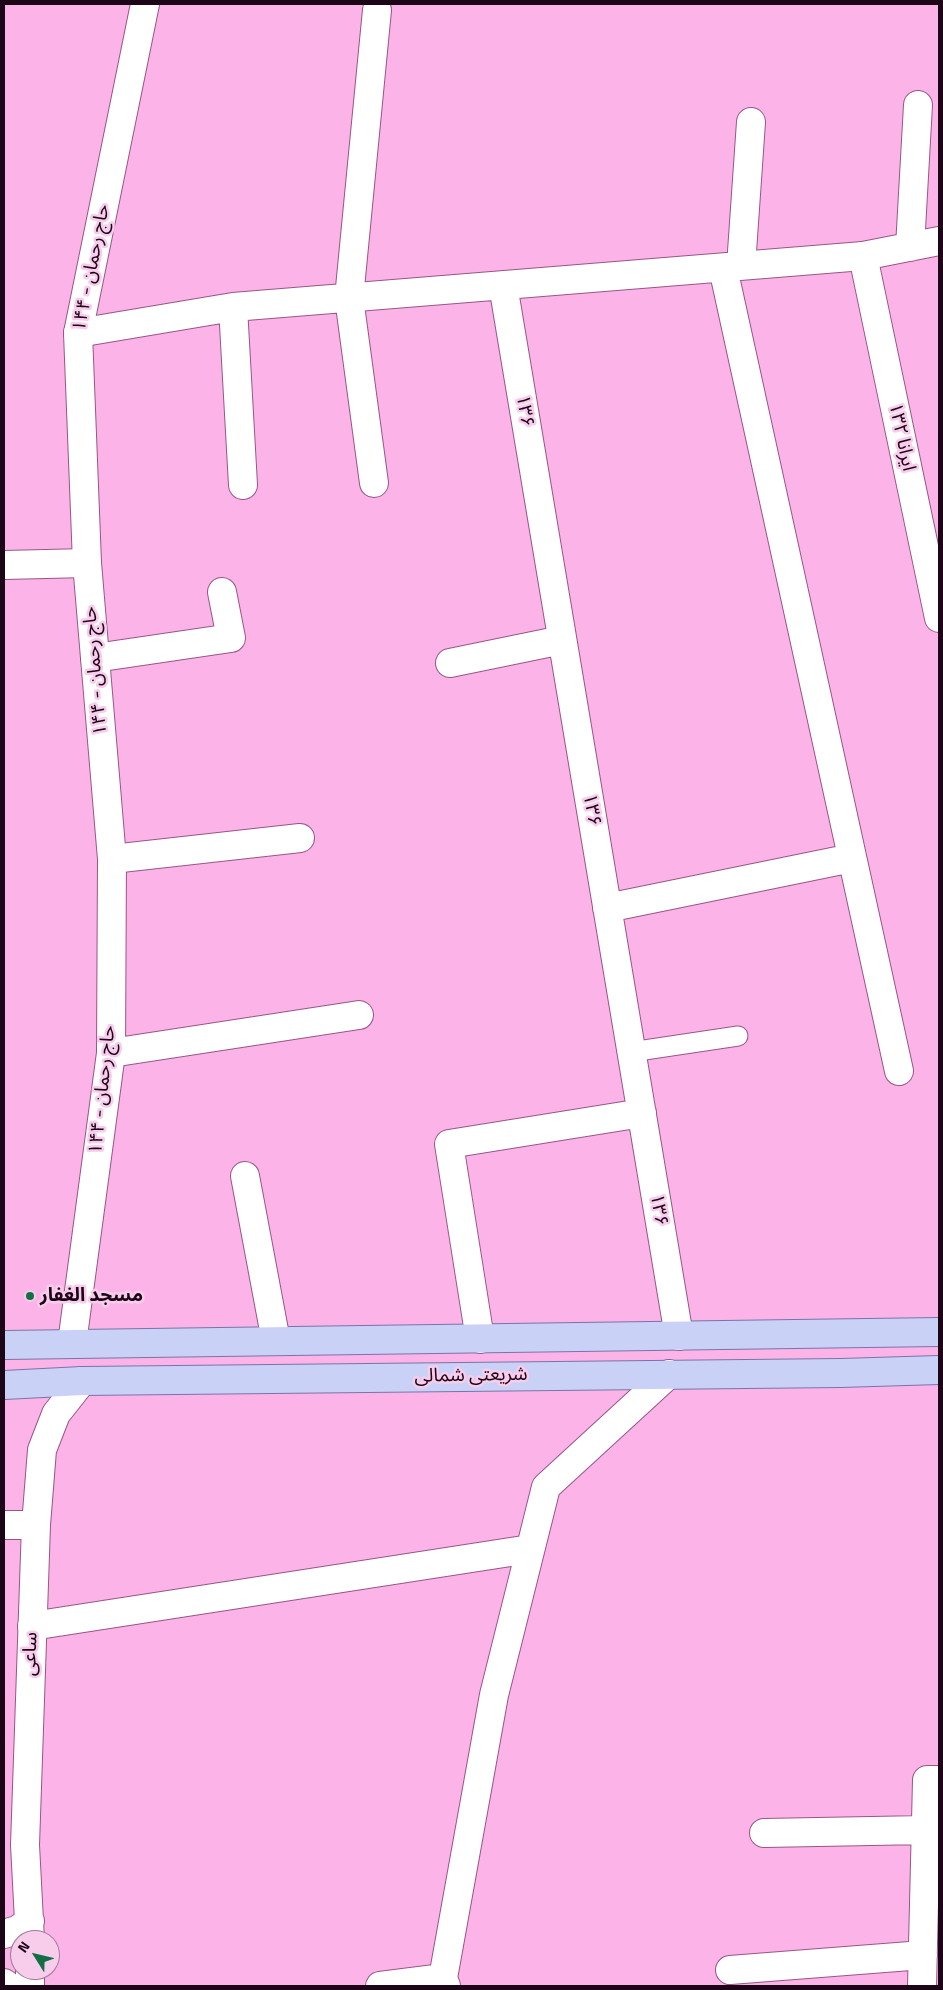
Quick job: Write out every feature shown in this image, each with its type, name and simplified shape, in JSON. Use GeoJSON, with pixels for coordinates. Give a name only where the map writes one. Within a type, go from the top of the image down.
{"type":"FeatureCollection","features":[{"type":"Feature","properties":{"kind":"main road","name":"شریعتی شمالی"},"geometry":{"type":"LineString","coordinates":[[4,1345],[939,1332]]}},
{"type":"Feature","properties":{"kind":"main road","name":"شریعتی شمالی"},"geometry":{"type":"LineString","coordinates":[[4,1385],[82,1380],[841,1373],[939,1370]]}},
{"type":"Feature","properties":{"kind":"street","name":"حاج رحمان - ۱۴۴"},"geometry":{"type":"LineString","coordinates":[[72,1343],[111,1053],[112,859],[87,563],[78,333],[144,4]]}},
{"type":"Feature","properties":{"kind":"street"},"geometry":{"type":"LineString","coordinates":[[374,483],[349,298],[377,10]]}},
{"type":"Feature","properties":{"kind":"street"},"geometry":{"type":"LineString","coordinates":[[910,247],[918,105]]}},
{"type":"Feature","properties":{"kind":"street"},"geometry":{"type":"LineString","coordinates":[[751,122],[732,267],[852,858],[899,1071]]}},
{"type":"Feature","properties":{"kind":"street"},"geometry":{"type":"LineString","coordinates":[[78,333],[233,307],[863,256],[939,241]]}},
{"type":"Feature","properties":{"kind":"street","name":"ایرانا ۱۳۲"},"geometry":{"type":"LineString","coordinates":[[863,256],[939,611]]}},
{"type":"Feature","properties":{"kind":"street","name":"۱۳۶"},"geometry":{"type":"LineString","coordinates":[[503,286],[679,1336]]}},
{"type":"Feature","properties":{"kind":"street"},"geometry":{"type":"LineString","coordinates":[[233,307],[243,485]]}},
{"type":"Feature","properties":{"kind":"street"},"geometry":{"type":"LineString","coordinates":[[4,565],[87,563]]}},
{"type":"Feature","properties":{"kind":"street"},"geometry":{"type":"LineString","coordinates":[[95,658],[231,638],[222,592]]}},
{"type":"Feature","properties":{"kind":"street"},"geometry":{"type":"LineString","coordinates":[[450,663],[562,640]]}},
{"type":"Feature","properties":{"kind":"street"},"geometry":{"type":"LineString","coordinates":[[112,859],[300,838]]}},
{"type":"Feature","properties":{"kind":"street"},"geometry":{"type":"LineString","coordinates":[[607,908],[852,858]]}},
{"type":"Feature","properties":{"kind":"street"},"geometry":{"type":"LineString","coordinates":[[111,1053],[359,1015]]}},
{"type":"Feature","properties":{"kind":"street"},"geometry":{"type":"LineString","coordinates":[[480,1339],[449,1144],[642,1113]]}},
{"type":"Feature","properties":{"kind":"street"},"geometry":{"type":"LineString","coordinates":[[245,1176],[276,1341]]}},
{"type":"Feature","properties":{"kind":"street"},"geometry":{"type":"LineString","coordinates":[[380,1986],[445,1982],[494,1695],[546,1488],[669,1374]]}},
{"type":"Feature","properties":{"kind":"street","name":"ساعی"},"geometry":{"type":"LineString","coordinates":[[30,1930],[26,1846],[36,1525],[42,1450],[56,1414],[82,1380]]}},
{"type":"Feature","properties":{"kind":"street"},"geometry":{"type":"LineString","coordinates":[[4,1525],[36,1525]]}},
{"type":"Feature","properties":{"kind":"street"},"geometry":{"type":"LineString","coordinates":[[32,1626],[530,1549]]}},
{"type":"Feature","properties":{"kind":"street"},"geometry":{"type":"LineString","coordinates":[[922,1986],[927,1780],[939,1780]]}},
{"type":"Feature","properties":{"kind":"street"},"geometry":{"type":"LineString","coordinates":[[764,1833],[925,1830]]}},
{"type":"Feature","properties":{"kind":"street"},"geometry":{"type":"LineString","coordinates":[[730,1970],[923,1955]]}},
{"type":"Feature","properties":{"kind":"street"},"geometry":{"type":"LineString","coordinates":[[4,1983],[8,1986]]}},
{"type":"Feature","properties":{"kind":"lane"},"geometry":{"type":"LineString","coordinates":[[632,1052],[738,1036]]}},
{"type":"Feature","properties":{"kind":"place","name":"مسجد الغفار"},"geometry":{"type":"Point","coordinates":[30,1296]}}]}
